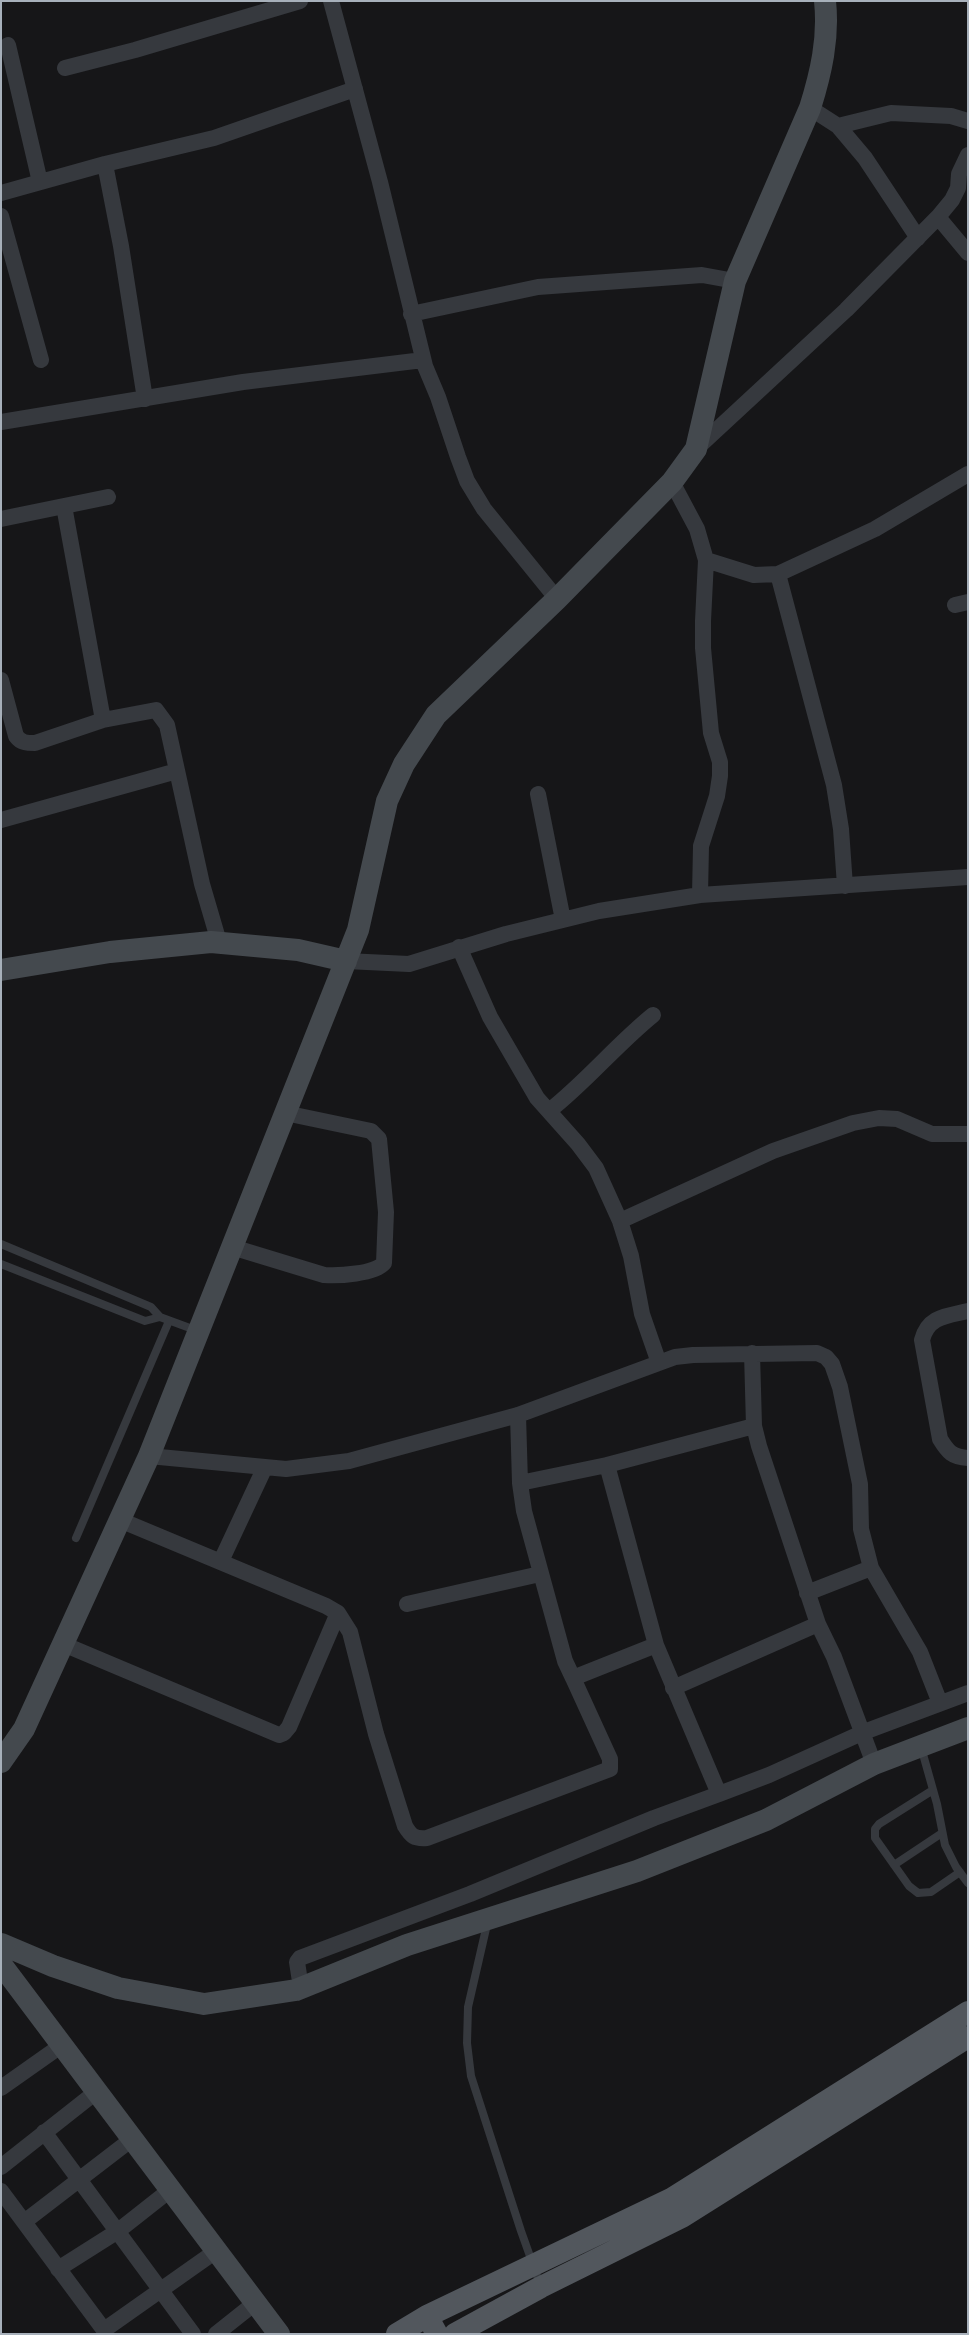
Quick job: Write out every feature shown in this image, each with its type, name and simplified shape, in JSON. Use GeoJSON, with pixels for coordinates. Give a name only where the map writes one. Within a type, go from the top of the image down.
{"type":"FeatureCollection","features":[{"type":"Feature","properties":{"kind":"main road"},"geometry":{"type":"LineString","coordinates":[[397,2334],[432,2325],[533,2264],[671,2199],[872,2071],[968,2012]]}},
{"type":"Feature","properties":{"kind":"main road"},"geometry":{"type":"LineString","coordinates":[[455,2334],[541,2287],[682,2217],[968,2037]]}},
{"type":"Feature","properties":{"kind":"main road"},"geometry":{"type":"LineString","coordinates":[[872,2071],[885,2089]]}},
{"type":"Feature","properties":{"kind":"main road"},"geometry":{"type":"LineString","coordinates":[[671,2199],[682,2217]]}},
{"type":"Feature","properties":{"kind":"street"},"geometry":{"type":"LineString","coordinates":[[65,68],[135,50],[300,1]]}},
{"type":"Feature","properties":{"kind":"street"},"geometry":{"type":"LineString","coordinates":[[331,1],[380,182],[423,360],[467,481],[484,509],[557,598]]}},
{"type":"Feature","properties":{"kind":"street"},"geometry":{"type":"LineString","coordinates":[[696,450],[735,281],[810,108],[824,54],[827,17],[825,1]]}},
{"type":"Feature","properties":{"kind":"street"},"geometry":{"type":"LineString","coordinates":[[8,45],[40,182]]}},
{"type":"Feature","properties":{"kind":"street"},"geometry":{"type":"LineString","coordinates":[[1,193],[105,164],[214,138],[354,89]]}},
{"type":"Feature","properties":{"kind":"street"},"geometry":{"type":"LineString","coordinates":[[810,108],[838,126],[865,158],[918,238]]}},
{"type":"Feature","properties":{"kind":"street"},"geometry":{"type":"LineString","coordinates":[[838,126],[891,114],[951,116],[968,121]]}},
{"type":"Feature","properties":{"kind":"street"},"geometry":{"type":"LineString","coordinates":[[1,1762],[24,1729],[149,1456],[358,930],[387,801],[404,764],[436,715],[557,598],[672,482],[696,450],[795,359],[938,217],[952,200],[958,188],[959,174],[968,155]]}},
{"type":"Feature","properties":{"kind":"street"},"geometry":{"type":"LineString","coordinates":[[105,164],[121,246],[145,399]]}},
{"type":"Feature","properties":{"kind":"street"},"geometry":{"type":"LineString","coordinates":[[1,216],[41,360]]}},
{"type":"Feature","properties":{"kind":"street"},"geometry":{"type":"LineString","coordinates":[[938,217],[968,253]]}},
{"type":"Feature","properties":{"kind":"street"},"geometry":{"type":"LineString","coordinates":[[412,314],[538,287],[702,275],[735,281]]}},
{"type":"Feature","properties":{"kind":"street"},"geometry":{"type":"LineString","coordinates":[[1,422],[243,382],[423,360]]}},
{"type":"Feature","properties":{"kind":"street"},"geometry":{"type":"LineString","coordinates":[[706,560],[754,575],[778,574],[875,529],[968,474]]}},
{"type":"Feature","properties":{"kind":"street"},"geometry":{"type":"LineString","coordinates":[[672,482],[697,529],[706,560],[703,621],[704,648],[711,733],[720,762],[720,776],[716,796],[701,846],[700,895]]}},
{"type":"Feature","properties":{"kind":"street"},"geometry":{"type":"LineString","coordinates":[[1,519],[108,497]]}},
{"type":"Feature","properties":{"kind":"street"},"geometry":{"type":"LineString","coordinates":[[64,506],[103,720]]}},
{"type":"Feature","properties":{"kind":"street"},"geometry":{"type":"LineString","coordinates":[[778,574],[834,785],[841,829],[845,886]]}},
{"type":"Feature","properties":{"kind":"street"},"geometry":{"type":"LineString","coordinates":[[1,680],[20,740],[35,743],[103,720],[156,710],[167,725],[202,884],[218,942]]}},
{"type":"Feature","properties":{"kind":"street"},"geometry":{"type":"LineString","coordinates":[[1,820],[177,771]]}},
{"type":"Feature","properties":{"kind":"street"},"geometry":{"type":"LineString","coordinates":[[538,794],[563,920]]}},
{"type":"Feature","properties":{"kind":"street"},"geometry":{"type":"LineString","coordinates":[[1,970],[110,952],[218,942],[298,950],[346,961],[409,964],[459,948],[599,911],[700,895],[845,886],[904,880],[968,877]]}},
{"type":"Feature","properties":{"kind":"street"},"geometry":{"type":"LineString","coordinates":[[459,948],[490,1017],[511,1056],[537,1098],[596,1168],[620,1221],[631,1256],[642,1314],[659,1364]]}},
{"type":"Feature","properties":{"kind":"street"},"geometry":{"type":"LineString","coordinates":[[549,1111],[574,1091],[628,1035],[653,1015]]}},
{"type":"Feature","properties":{"kind":"street"},"geometry":{"type":"LineString","coordinates":[[232,1247],[324,1275],[337,1276],[376,1269],[384,1263],[386,1212],[379,1139],[376,1134],[371,1131],[285,1113]]}},
{"type":"Feature","properties":{"kind":"street"},"geometry":{"type":"LineString","coordinates":[[620,1221],[773,1151],[853,1123],[879,1118],[897,1119],[932,1134],[968,1134]]}},
{"type":"Feature","properties":{"kind":"street"},"geometry":{"type":"LineString","coordinates":[[968,1311],[932,1321],[924,1329],[922,1340],[940,1439],[948,1452],[957,1457],[968,1458]]}},
{"type":"Feature","properties":{"kind":"street"},"geometry":{"type":"LineString","coordinates":[[752,1354],[754,1426],[818,1624],[834,1657],[868,1747]]}},
{"type":"Feature","properties":{"kind":"street"},"geometry":{"type":"LineString","coordinates":[[149,1456],[286,1469],[349,1461],[518,1415],[675,1357],[693,1355],[817,1354],[826,1357],[832,1364],[840,1388],[860,1484],[861,1529],[871,1568],[920,1652],[940,1703]]}},
{"type":"Feature","properties":{"kind":"street"},"geometry":{"type":"LineString","coordinates":[[120,1520],[222,1561],[326,1606],[338,1613],[350,1632],[376,1734],[405,1826],[411,1836],[417,1838],[427,1838],[610,1769],[610,1759],[565,1660],[540,1574],[524,1511],[520,1483],[518,1415]]}},
{"type":"Feature","properties":{"kind":"street"},"geometry":{"type":"LineString","coordinates":[[520,1483],[606,1465],[754,1426]]}},
{"type":"Feature","properties":{"kind":"street"},"geometry":{"type":"LineString","coordinates":[[606,1465],[656,1645],[719,1794]]}},
{"type":"Feature","properties":{"kind":"street"},"geometry":{"type":"LineString","coordinates":[[222,1561],[265,1467]]}},
{"type":"Feature","properties":{"kind":"street"},"geometry":{"type":"LineString","coordinates":[[807,1593],[871,1568]]}},
{"type":"Feature","properties":{"kind":"street"},"geometry":{"type":"LineString","coordinates":[[407,1604],[540,1574]]}},
{"type":"Feature","properties":{"kind":"street"},"geometry":{"type":"LineString","coordinates":[[63,1644],[278,1735],[284,1733],[289,1727],[338,1613]]}},
{"type":"Feature","properties":{"kind":"street"},"geometry":{"type":"LineString","coordinates":[[673,1688],[818,1624]]}},
{"type":"Feature","properties":{"kind":"street"},"geometry":{"type":"LineString","coordinates":[[573,1678],[656,1645]]}},
{"type":"Feature","properties":{"kind":"street"},"geometry":{"type":"LineString","coordinates":[[1,1944],[53,1966],[118,1988],[204,2004],[488,1920],[637,1871],[766,1820],[868,1747],[940,1703],[968,1693]]}},
{"type":"Feature","properties":{"kind":"street"},"geometry":{"type":"LineString","coordinates":[[298,1975],[300,1958],[313,1952],[470,1894],[654,1818],[769,1775],[868,1747],[920,1744],[968,1728]]}},
{"type":"Feature","properties":{"kind":"street"},"geometry":{"type":"LineString","coordinates":[[1,1964],[279,2334]]}},
{"type":"Feature","properties":{"kind":"street"},"geometry":{"type":"LineString","coordinates":[[1,2088],[62,2045]]}},
{"type":"Feature","properties":{"kind":"street"},"geometry":{"type":"LineString","coordinates":[[1,2167],[96,2092]]}},
{"type":"Feature","properties":{"kind":"street"},"geometry":{"type":"LineString","coordinates":[[44,2132],[118,2230],[193,2334]]}},
{"type":"Feature","properties":{"kind":"street"},"geometry":{"type":"LineString","coordinates":[[24,2222],[81,2180],[132,2139]]}},
{"type":"Feature","properties":{"kind":"street"},"geometry":{"type":"LineString","coordinates":[[58,2269],[118,2230],[170,2190]]}},
{"type":"Feature","properties":{"kind":"street"},"geometry":{"type":"LineString","coordinates":[[1,2191],[106,2332],[216,2251]]}},
{"type":"Feature","properties":{"kind":"street"},"geometry":{"type":"LineString","coordinates":[[216,2334],[256,2303]]}},
{"type":"Feature","properties":{"kind":"lane"},"geometry":{"type":"LineString","coordinates":[[1,1244],[151,1308],[160,1317],[169,1321],[199,1331]]}},
{"type":"Feature","properties":{"kind":"lane"},"geometry":{"type":"LineString","coordinates":[[1,1264],[146,1321],[160,1317]]}},
{"type":"Feature","properties":{"kind":"lane"},"geometry":{"type":"LineString","coordinates":[[76,1538],[169,1321]]}},
{"type":"Feature","properties":{"kind":"lane"},"geometry":{"type":"LineString","coordinates":[[920,1744],[933,1790],[945,1845],[968,1883]]}},
{"type":"Feature","properties":{"kind":"lane"},"geometry":{"type":"LineString","coordinates":[[933,1790],[879,1824],[875,1829],[875,1838],[909,1886],[918,1894],[931,1892],[960,1872]]}},
{"type":"Feature","properties":{"kind":"lane"},"geometry":{"type":"LineString","coordinates":[[894,1865],[942,1833]]}},
{"type":"Feature","properties":{"kind":"lane"},"geometry":{"type":"LineString","coordinates":[[488,1920],[468,2007],[467,2043],[471,2076],[541,2287]]}}]}
